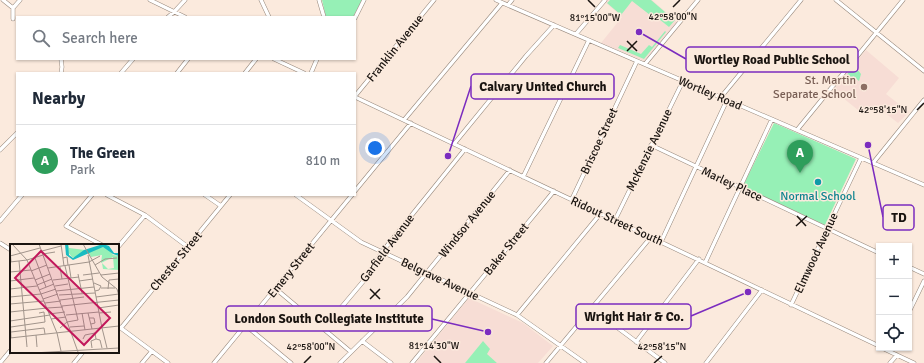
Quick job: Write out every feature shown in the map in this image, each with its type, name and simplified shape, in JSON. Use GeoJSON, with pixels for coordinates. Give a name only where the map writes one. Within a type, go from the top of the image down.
{"type":"FeatureCollection","features":[{"type":"Feature","properties":{"kind":"street"},"geometry":{"type":"LineString","coordinates":[[3,0],[13,8]]}},
{"type":"Feature","properties":{"kind":"street"},"geometry":{"type":"LineString","coordinates":[[13,19],[13,8],[20,0]]}},
{"type":"Feature","properties":{"kind":"street"},"geometry":{"type":"LineString","coordinates":[[150,0],[183,16]]}},
{"type":"Feature","properties":{"kind":"street"},"geometry":{"type":"LineString","coordinates":[[169,16],[185,0]]}},
{"type":"Feature","properties":{"kind":"street"},"geometry":{"type":"LineString","coordinates":[[262,0],[269,16]]}},
{"type":"Feature","properties":{"kind":"street"},"geometry":{"type":"LineString","coordinates":[[319,0],[324,16]]}},
{"type":"Feature","properties":{"kind":"street"},"geometry":{"type":"LineString","coordinates":[[356,16],[364,0]]}},
{"type":"Feature","properties":{"kind":"street","name":"Franklin Avenue"},"geometry":{"type":"LineString","coordinates":[[356,96],[434,0]]}},
{"type":"Feature","properties":{"kind":"street","name":"Wortley Road"},"geometry":{"type":"LineString","coordinates":[[496,0],[924,185]]}},
{"type":"Feature","properties":{"kind":"street"},"geometry":{"type":"LineString","coordinates":[[508,5],[512,0]]}},
{"type":"Feature","properties":{"kind":"street"},"geometry":{"type":"LineString","coordinates":[[576,34],[605,0]]}},
{"type":"Feature","properties":{"kind":"street"},"geometry":{"type":"LineString","coordinates":[[645,64],[698,0]]}},
{"type":"Feature","properties":{"kind":"street"},"geometry":{"type":"LineString","coordinates":[[721,97],[800,0]]}},
{"type":"Feature","properties":{"kind":"street"},"geometry":{"type":"LineString","coordinates":[[836,0],[924,71]]}},
{"type":"Feature","properties":{"kind":"street"},"geometry":{"type":"LineString","coordinates":[[797,130],[903,0]]}},
{"type":"Feature","properties":{"kind":"street"},"geometry":{"type":"LineString","coordinates":[[404,120],[502,3]]}},
{"type":"Feature","properties":{"kind":"street"},"geometry":{"type":"LineString","coordinates":[[454,144],[526,56],[554,25]]}},
{"type":"Feature","properties":{"kind":"street"},"geometry":{"type":"LineString","coordinates":[[523,177],[588,40]]}},
{"type":"Feature","properties":{"kind":"street"},"geometry":{"type":"LineString","coordinates":[[61,72],[62,60]]}},
{"type":"Feature","properties":{"kind":"street"},"geometry":{"type":"LineString","coordinates":[[122,72],[132,60]]}},
{"type":"Feature","properties":{"kind":"street"},"geometry":{"type":"LineString","coordinates":[[178,72],[187,60]]}},
{"type":"Feature","properties":{"kind":"street"},"geometry":{"type":"LineString","coordinates":[[246,72],[255,60]]}},
{"type":"Feature","properties":{"kind":"street"},"geometry":{"type":"LineString","coordinates":[[276,60],[302,72]]}},
{"type":"Feature","properties":{"kind":"street"},"geometry":{"type":"LineString","coordinates":[[311,72],[317,60]]}},
{"type":"Feature","properties":{"kind":"street","name":"Briscoe Street"},"geometry":{"type":"LineString","coordinates":[[572,200],[637,61]]}},
{"type":"Feature","properties":{"kind":"street","name":"McKenzie Avenue"},"geometry":{"type":"LineString","coordinates":[[615,220],[683,81]]}},
{"type":"Feature","properties":{"kind":"street","name":"Ridout Street South"},"geometry":{"type":"LineString","coordinates":[[356,97],[876,345]]}},
{"type":"Feature","properties":{"kind":"street"},"geometry":{"type":"LineString","coordinates":[[661,242],[695,167],[728,100]]}},
{"type":"Feature","properties":{"kind":"street"},"geometry":{"type":"LineString","coordinates":[[873,163],[924,100]]}},
{"type":"Feature","properties":{"kind":"street"},"geometry":{"type":"LineString","coordinates":[[705,263],[772,119]]}},
{"type":"Feature","properties":{"kind":"street"},"geometry":{"type":"LineString","coordinates":[[356,190],[410,123]]}},
{"type":"Feature","properties":{"kind":"street"},"geometry":{"type":"LineString","coordinates":[[0,150],[16,134]]}},
{"type":"Feature","properties":{"kind":"street","name":"Marley Place"},"geometry":{"type":"LineString","coordinates":[[651,145],[876,252]]}},
{"type":"Feature","properties":{"kind":"street","name":"Garfield Avenue"},"geometry":{"type":"LineString","coordinates":[[324,328],[366,278],[382,252],[466,149]]}},
{"type":"Feature","properties":{"kind":"street"},"geometry":{"type":"LineString","coordinates":[[879,155],[879,160],[883,167]]}},
{"type":"Feature","properties":{"kind":"street","name":"Elmwood Avenue"},"geometry":{"type":"LineString","coordinates":[[791,305],[861,158]]}},
{"type":"Feature","properties":{"kind":"street","name":"Windsor Avenue"},"geometry":{"type":"LineString","coordinates":[[340,363],[408,297],[510,170]]}},
{"type":"Feature","properties":{"kind":"street","name":"Baker Street"},"geometry":{"type":"LineString","coordinates":[[412,363],[554,191]]}},
{"type":"Feature","properties":{"kind":"street"},"geometry":{"type":"LineString","coordinates":[[0,221],[21,196]]}},
{"type":"Feature","properties":{"kind":"street"},"geometry":{"type":"LineString","coordinates":[[91,196],[66,226],[100,244]]}},
{"type":"Feature","properties":{"kind":"street"},"geometry":{"type":"LineString","coordinates":[[109,196],[145,215],[188,246]]}},
{"type":"Feature","properties":{"kind":"street"},"geometry":{"type":"LineString","coordinates":[[207,196],[221,206]]}},
{"type":"Feature","properties":{"kind":"street","name":"Chester Street"},"geometry":{"type":"LineString","coordinates":[[119,327],[229,196]]}},
{"type":"Feature","properties":{"kind":"street","name":"Belgrave Avenue"},"geometry":{"type":"LineString","coordinates":[[297,196],[361,242],[517,315],[585,363]]}},
{"type":"Feature","properties":{"kind":"street","name":"Emery Street"},"geometry":{"type":"LineString","coordinates":[[214,363],[351,196]]}},
{"type":"Feature","properties":{"kind":"street"},"geometry":{"type":"LineString","coordinates":[[517,315],[601,213]]}},
{"type":"Feature","properties":{"kind":"street"},"geometry":{"type":"LineString","coordinates":[[119,246],[145,215]]}},
{"type":"Feature","properties":{"kind":"street"},"geometry":{"type":"LineString","coordinates":[[546,363],[651,237]]}},
{"type":"Feature","properties":{"kind":"street"},"geometry":{"type":"LineString","coordinates":[[0,243],[10,249]]}},
{"type":"Feature","properties":{"kind":"street"},"geometry":{"type":"LineString","coordinates":[[636,342],[698,259]]}},
{"type":"Feature","properties":{"kind":"street"},"geometry":{"type":"LineString","coordinates":[[912,268],[924,274]]}},
{"type":"Feature","properties":{"kind":"street"},"geometry":{"type":"LineString","coordinates":[[912,306],[924,281]]}},
{"type":"Feature","properties":{"kind":"street"},"geometry":{"type":"LineString","coordinates":[[276,289],[351,352]]}},
{"type":"Feature","properties":{"kind":"street"},"geometry":{"type":"LineString","coordinates":[[706,363],[762,290]]}},
{"type":"Feature","properties":{"kind":"street"},"geometry":{"type":"LineString","coordinates":[[591,308],[664,363]]}},
{"type":"Feature","properties":{"kind":"street"},"geometry":{"type":"LineString","coordinates":[[245,325],[291,363]]}},
{"type":"Feature","properties":{"kind":"street"},"geometry":{"type":"LineString","coordinates":[[119,327],[168,363]]}},
{"type":"Feature","properties":{"kind":"street"},"geometry":{"type":"LineString","coordinates":[[362,341],[391,363]]}},
{"type":"Feature","properties":{"kind":"street"},"geometry":{"type":"LineString","coordinates":[[0,363],[10,351]]}},
{"type":"Feature","properties":{"kind":"street"},"geometry":{"type":"LineString","coordinates":[[142,363],[152,351]]}},
{"type":"Feature","properties":{"kind":"street"},"geometry":{"type":"LineString","coordinates":[[892,351],[914,363]]}},
{"type":"Feature","properties":{"kind":"street"},"geometry":{"type":"LineString","coordinates":[[74,363],[82,353]]}},
{"type":"Feature","properties":{"kind":"street"},"geometry":{"type":"LineString","coordinates":[[890,363],[897,355]]}},
{"type":"Feature","properties":{"kind":"shaded area"},"geometry":{"type":"Polygon","coordinates":[[[607,0],[652,0],[677,22],[644,61],[601,43],[622,17],[605,2],[607,0]]]}},
{"type":"Feature","properties":{"kind":"shaded area","name":"St. Martin Separate School"},"geometry":{"type":"Polygon","coordinates":[[[866,50],[899,78],[886,94],[909,112],[898,123],[880,109],[875,114],[868,108],[863,114],[833,90],[866,50]]]}},
{"type":"Feature","properties":{"kind":"shaded area"},"geometry":{"type":"Polygon","coordinates":[[[469,298],[523,323],[553,346],[538,363],[497,363],[486,354],[486,345],[483,342],[465,363],[416,363],[469,298]]]}},
{"type":"Feature","properties":{"kind":"green space"},"geometry":{"type":"Polygon","coordinates":[[[322,0],[362,0],[354,16],[326,16],[322,0]]]}},
{"type":"Feature","properties":{"kind":"green space"},"geometry":{"type":"Polygon","coordinates":[[[610,0],[651,0],[665,12],[658,20],[632,1],[621,15],[607,3],[610,0]]]}},
{"type":"Feature","properties":{"kind":"green space"},"geometry":{"type":"Polygon","coordinates":[[[665,12],[675,20],[669,27],[659,19],[665,12]]]}},
{"type":"Feature","properties":{"kind":"green space"},"geometry":{"type":"Polygon","coordinates":[[[665,31],[666,32],[644,59],[618,48],[620,45],[641,54],[649,45],[652,47],[665,31]]]}},
{"type":"Feature","properties":{"kind":"green space"},"geometry":{"type":"Polygon","coordinates":[[[855,64],[861,74],[859,81],[853,76],[848,83],[843,80],[855,64]]]}},
{"type":"Feature","properties":{"kind":"green space"},"geometry":{"type":"Polygon","coordinates":[[[774,123],[856,159],[825,225],[743,186],[774,123]]]}},
{"type":"Feature","properties":{"kind":"green space"},"geometry":{"type":"Polygon","coordinates":[[[483,341],[490,349],[487,354],[497,363],[465,363],[483,341]]]}},
{"type":"Feature","properties":{"kind":"place","name":"Wortley Road Public School"},"geometry":{"type":"Point","coordinates":[639,32]}},
{"type":"Feature","properties":{"kind":"place","name":"St. Martin Separate School"},"geometry":{"type":"Point","coordinates":[864,87]}},
{"type":"Feature","properties":{"kind":"place","name":"TD"},"geometry":{"type":"Point","coordinates":[868,145]}},
{"type":"Feature","properties":{"kind":"place","name":"Calvary United Church"},"geometry":{"type":"Point","coordinates":[448,156]}},
{"type":"Feature","properties":{"kind":"place","name":"The Green"},"geometry":{"type":"Point","coordinates":[800,173]}},
{"type":"Feature","properties":{"kind":"place","name":"Normal School"},"geometry":{"type":"Point","coordinates":[818,182]}},
{"type":"Feature","properties":{"kind":"place","name":"Wright Hair & Co."},"geometry":{"type":"Point","coordinates":[748,292]}},
{"type":"Feature","properties":{"kind":"place","name":"London South Collegiate Institute"},"geometry":{"type":"Point","coordinates":[488,332]}}]}
